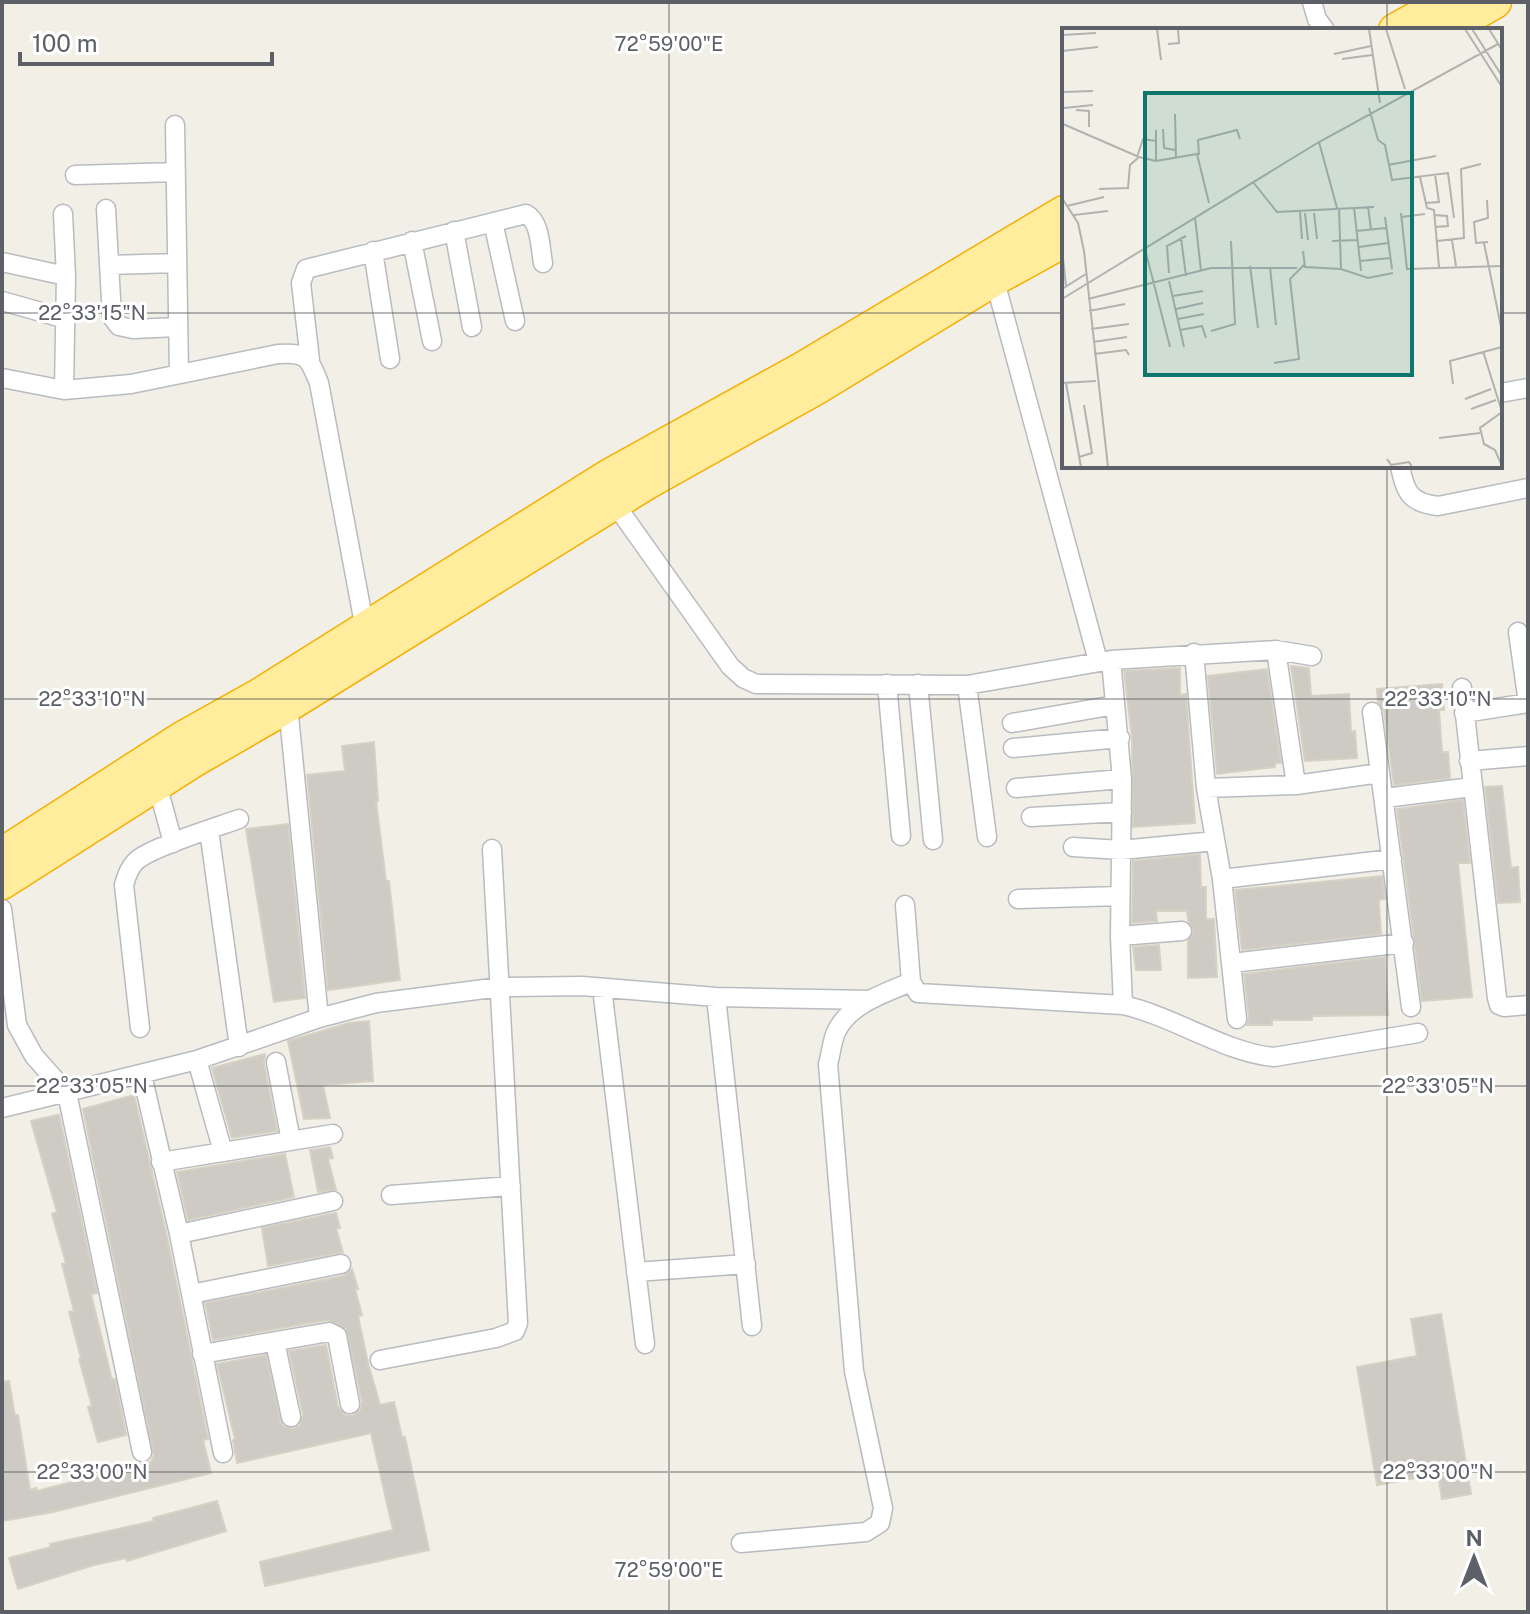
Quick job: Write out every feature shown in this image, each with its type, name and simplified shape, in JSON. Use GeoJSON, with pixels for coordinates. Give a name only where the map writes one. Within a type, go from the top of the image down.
{"type":"FeatureCollection","features":[{"type":"Feature","properties":{"kind":"highway"},"geometry":{"type":"LineString","coordinates":[[1399,28],[1445,2]]}},
{"type":"Feature","properties":{"kind":"highway"},"geometry":{"type":"LineString","coordinates":[[1450,28],[1495,2]]}},
{"type":"Feature","properties":{"kind":"highway"},"geometry":{"type":"LineString","coordinates":[[2,883],[157,784],[647,483],[815,389],[991,268],[1062,214]]}},
{"type":"Feature","properties":{"kind":"highway"},"geometry":{"type":"LineString","coordinates":[[2,854],[182,738],[259,695],[608,476],[991,268],[1062,242]]}},
{"type":"Feature","properties":{"kind":"street"},"geometry":{"type":"LineString","coordinates":[[1312,2],[1324,28]]}},
{"type":"Feature","properties":{"kind":"street"},"geometry":{"type":"LineString","coordinates":[[175,125],[179,374]]}},
{"type":"Feature","properties":{"kind":"street"},"geometry":{"type":"LineString","coordinates":[[75,175],[176,172]]}},
{"type":"Feature","properties":{"kind":"street"},"geometry":{"type":"LineString","coordinates":[[106,209],[112,317],[119,326],[133,329],[178,327]]}},
{"type":"Feature","properties":{"kind":"street"},"geometry":{"type":"LineString","coordinates":[[63,214],[66,276],[64,390]]}},
{"type":"Feature","properties":{"kind":"street"},"geometry":{"type":"LineString","coordinates":[[365,629],[319,383],[310,360],[301,283],[306,269],[526,214],[536,224],[543,263]]}},
{"type":"Feature","properties":{"kind":"street"},"geometry":{"type":"LineString","coordinates":[[493,222],[515,321]]}},
{"type":"Feature","properties":{"kind":"street"},"geometry":{"type":"LineString","coordinates":[[454,231],[472,327]]}},
{"type":"Feature","properties":{"kind":"street"},"geometry":{"type":"LineString","coordinates":[[412,241],[432,341]]}},
{"type":"Feature","properties":{"kind":"street"},"geometry":{"type":"LineString","coordinates":[[373,251],[390,359]]}},
{"type":"Feature","properties":{"kind":"street"},"geometry":{"type":"LineString","coordinates":[[2,262],[66,276]]}},
{"type":"Feature","properties":{"kind":"street"},"geometry":{"type":"LineString","coordinates":[[109,265],[177,263]]}},
{"type":"Feature","properties":{"kind":"street"},"geometry":{"type":"LineString","coordinates":[[991,268],[1105,660],[1115,705],[1122,779],[1120,936],[1123,1005]]}},
{"type":"Feature","properties":{"kind":"street"},"geometry":{"type":"LineString","coordinates":[[2,301],[66,319]]}},
{"type":"Feature","properties":{"kind":"street"},"geometry":{"type":"LineString","coordinates":[[2,378],[64,390],[131,384],[278,354],[297,352],[310,360]]}},
{"type":"Feature","properties":{"kind":"street"},"geometry":{"type":"LineString","coordinates":[[1502,393],[1528,388]]}},
{"type":"Feature","properties":{"kind":"street"},"geometry":{"type":"LineString","coordinates":[[1400,468],[1411,498],[1424,504],[1438,506],[1528,488]]}},
{"type":"Feature","properties":{"kind":"street"},"geometry":{"type":"LineString","coordinates":[[615,504],[730,666],[743,678],[768,686],[967,685],[1105,660],[1276,650],[1312,656]]}},
{"type":"Feature","properties":{"kind":"street"},"geometry":{"type":"LineString","coordinates":[[1464,713],[1528,703],[1518,632]]}},
{"type":"Feature","properties":{"kind":"street"},"geometry":{"type":"LineString","coordinates":[[1276,650],[1296,785]]}},
{"type":"Feature","properties":{"kind":"street"},"geometry":{"type":"LineString","coordinates":[[1194,653],[1206,788],[1222,879],[1237,1019]]}},
{"type":"Feature","properties":{"kind":"street"},"geometry":{"type":"LineString","coordinates":[[887,684],[901,836]]}},
{"type":"Feature","properties":{"kind":"street"},"geometry":{"type":"LineString","coordinates":[[918,684],[933,840]]}},
{"type":"Feature","properties":{"kind":"street"},"geometry":{"type":"LineString","coordinates":[[967,685],[987,837]]}},
{"type":"Feature","properties":{"kind":"street"},"geometry":{"type":"LineString","coordinates":[[1462,688],[1497,998],[1499,1005],[1504,1007],[1528,1005]]}},
{"type":"Feature","properties":{"kind":"street"},"geometry":{"type":"LineString","coordinates":[[1012,723],[1115,705]]}},
{"type":"Feature","properties":{"kind":"street"},"geometry":{"type":"LineString","coordinates":[[288,706],[319,1018]]}},
{"type":"Feature","properties":{"kind":"street"},"geometry":{"type":"LineString","coordinates":[[1372,712],[1411,1007]]}},
{"type":"Feature","properties":{"kind":"street"},"geometry":{"type":"LineString","coordinates":[[1013,748],[1120,738]]}},
{"type":"Feature","properties":{"kind":"street"},"geometry":{"type":"LineString","coordinates":[[1469,761],[1528,756]]}},
{"type":"Feature","properties":{"kind":"street"},"geometry":{"type":"LineString","coordinates":[[1206,788],[1296,785],[1380,773]]}},
{"type":"Feature","properties":{"kind":"street"},"geometry":{"type":"LineString","coordinates":[[1016,788],[1122,779]]}},
{"type":"Feature","properties":{"kind":"street"},"geometry":{"type":"LineString","coordinates":[[157,784],[173,843]]}},
{"type":"Feature","properties":{"kind":"street"},"geometry":{"type":"LineString","coordinates":[[1385,798],[1472,787]]}},
{"type":"Feature","properties":{"kind":"street"},"geometry":{"type":"LineString","coordinates":[[1031,817],[1122,812]]}},
{"type":"Feature","properties":{"kind":"street"},"geometry":{"type":"LineString","coordinates":[[140,1028],[124,885],[136,861],[173,843],[239,819]]}},
{"type":"Feature","properties":{"kind":"street"},"geometry":{"type":"LineString","coordinates":[[209,830],[239,1047]]}},
{"type":"Feature","properties":{"kind":"street"},"geometry":{"type":"LineString","coordinates":[[1073,847],[1121,850],[1215,841]]}},
{"type":"Feature","properties":{"kind":"street"},"geometry":{"type":"LineString","coordinates":[[380,1360],[496,1338],[515,1331],[518,1323],[492,849]]}},
{"type":"Feature","properties":{"kind":"street"},"geometry":{"type":"LineString","coordinates":[[1222,879],[1392,859]]}},
{"type":"Feature","properties":{"kind":"street"},"geometry":{"type":"LineString","coordinates":[[1018,899],[1120,896]]}},
{"type":"Feature","properties":{"kind":"street"},"geometry":{"type":"LineString","coordinates":[[905,905],[911,982],[918,993],[1123,1005],[1150,1011],[1266,1057],[1283,1057],[1418,1033]]}},
{"type":"Feature","properties":{"kind":"street"},"geometry":{"type":"LineString","coordinates":[[2,909],[17,1025],[34,1056],[67,1093],[142,1452]]}},
{"type":"Feature","properties":{"kind":"street"},"geometry":{"type":"LineString","coordinates":[[1120,936],[1182,931]]}},
{"type":"Feature","properties":{"kind":"street"},"geometry":{"type":"LineString","coordinates":[[1232,963],[1404,943]]}},
{"type":"Feature","properties":{"kind":"street"},"geometry":{"type":"LineString","coordinates":[[741,1543],[866,1532],[880,1523],[883,1508],[854,1371],[828,1064],[836,1033],[847,1016],[870,1000],[911,982]]}},
{"type":"Feature","properties":{"kind":"street"},"geometry":{"type":"LineString","coordinates":[[2,1108],[197,1060],[319,1018],[376,1003],[500,987],[602,988],[716,997],[870,1000]]}},
{"type":"Feature","properties":{"kind":"street"},"geometry":{"type":"LineString","coordinates":[[602,988],[645,1344]]}},
{"type":"Feature","properties":{"kind":"street"},"geometry":{"type":"LineString","coordinates":[[716,997],[752,1326]]}},
{"type":"Feature","properties":{"kind":"street"},"geometry":{"type":"LineString","coordinates":[[197,1060],[223,1152]]}},
{"type":"Feature","properties":{"kind":"street"},"geometry":{"type":"LineString","coordinates":[[276,1062],[291,1141]]}},
{"type":"Feature","properties":{"kind":"street"},"geometry":{"type":"LineString","coordinates":[[142,1075],[179,1234],[223,1453]]}},
{"type":"Feature","properties":{"kind":"street"},"geometry":{"type":"LineString","coordinates":[[161,1162],[333,1134]]}},
{"type":"Feature","properties":{"kind":"street"},"geometry":{"type":"LineString","coordinates":[[391,1195],[511,1186]]}},
{"type":"Feature","properties":{"kind":"street"},"geometry":{"type":"LineString","coordinates":[[179,1234],[333,1201]]}},
{"type":"Feature","properties":{"kind":"street"},"geometry":{"type":"LineString","coordinates":[[191,1294],[341,1264]]}},
{"type":"Feature","properties":{"kind":"street"},"geometry":{"type":"LineString","coordinates":[[636,1272],[746,1264]]}},
{"type":"Feature","properties":{"kind":"street"},"geometry":{"type":"LineString","coordinates":[[202,1354],[329,1332],[337,1336],[350,1404]]}},
{"type":"Feature","properties":{"kind":"street"},"geometry":{"type":"LineString","coordinates":[[275,1342],[291,1417]]}},
{"type":"Feature","properties":{"kind":"building"},"geometry":{"type":"Polygon","coordinates":[[[1291,666],[1309,668],[1311,696],[1349,694],[1351,732],[1355,731],[1357,758],[1305,761],[1291,666]]]}},
{"type":"Feature","properties":{"kind":"building"},"geometry":{"type":"Polygon","coordinates":[[[1180,668],[1180,695],[1186,694],[1195,823],[1133,827],[1132,738],[1124,671],[1180,668]]]}},
{"type":"Feature","properties":{"kind":"building"},"geometry":{"type":"Polygon","coordinates":[[[1267,669],[1281,763],[1275,763],[1275,767],[1217,774],[1208,676],[1267,669]]]}},
{"type":"Feature","properties":{"kind":"building"},"geometry":{"type":"Polygon","coordinates":[[[1442,684],[1444,710],[1439,710],[1442,752],[1448,752],[1450,778],[1394,785],[1384,710],[1378,702],[1377,689],[1442,684]]]}},
{"type":"Feature","properties":{"kind":"building"},"geometry":{"type":"Polygon","coordinates":[[[374,742],[376,801],[400,980],[328,990],[307,775],[345,771],[342,746],[374,742]]]}},
{"type":"Feature","properties":{"kind":"building"},"geometry":{"type":"Polygon","coordinates":[[[1502,786],[1511,868],[1518,867],[1520,902],[1498,903],[1485,787],[1502,786]]]}},
{"type":"Feature","properties":{"kind":"building"},"geometry":{"type":"Polygon","coordinates":[[[1463,800],[1470,863],[1458,863],[1472,997],[1422,1001],[1397,809],[1463,800]]]}},
{"type":"Feature","properties":{"kind":"building"},"geometry":{"type":"Polygon","coordinates":[[[288,824],[305,998],[274,1002],[246,829],[288,824]]]}},
{"type":"Feature","properties":{"kind":"building"},"geometry":{"type":"Polygon","coordinates":[[[1200,854],[1201,887],[1206,887],[1206,919],[1214,919],[1217,977],[1188,978],[1188,941],[1194,931],[1187,911],[1156,911],[1157,921],[1132,923],[1133,861],[1200,854]]]}},
{"type":"Feature","properties":{"kind":"building"},"geometry":{"type":"Polygon","coordinates":[[[1382,876],[1385,899],[1379,900],[1381,934],[1242,950],[1235,890],[1382,876]]]}},
{"type":"Feature","properties":{"kind":"building"},"geometry":{"type":"Polygon","coordinates":[[[1159,945],[1161,970],[1136,970],[1133,947],[1159,945]]]}},
{"type":"Feature","properties":{"kind":"building"},"geometry":{"type":"Polygon","coordinates":[[[1385,957],[1388,1015],[1312,1016],[1312,1020],[1272,1020],[1272,1025],[1247,1025],[1249,1018],[1244,974],[1385,957]]]}},
{"type":"Feature","properties":{"kind":"building"},"geometry":{"type":"Polygon","coordinates":[[[369,1021],[373,1081],[323,1085],[330,1118],[304,1119],[288,1041],[349,1023],[369,1021]]]}},
{"type":"Feature","properties":{"kind":"building"},"geometry":{"type":"Polygon","coordinates":[[[265,1054],[264,1064],[277,1131],[232,1138],[212,1068],[265,1054]]]}},
{"type":"Feature","properties":{"kind":"building"},"geometry":{"type":"Polygon","coordinates":[[[134,1095],[167,1237],[208,1439],[203,1440],[211,1473],[53,1512],[2,1521],[2,1382],[9,1381],[15,1416],[18,1415],[30,1490],[36,1488],[37,1491],[151,1462],[154,1455],[83,1109],[134,1095]]]}},
{"type":"Feature","properties":{"kind":"building"},"geometry":{"type":"Polygon","coordinates":[[[59,1115],[97,1293],[91,1294],[112,1380],[115,1379],[126,1435],[98,1442],[69,1312],[74,1311],[62,1264],[66,1263],[52,1214],[57,1212],[31,1121],[59,1115]]]}},
{"type":"Feature","properties":{"kind":"building"},"geometry":{"type":"Polygon","coordinates":[[[330,1147],[333,1158],[328,1159],[336,1190],[318,1192],[310,1150],[330,1147]]]}},
{"type":"Feature","properties":{"kind":"building"},"geometry":{"type":"Polygon","coordinates":[[[285,1154],[294,1197],[188,1220],[177,1172],[285,1154]]]}},
{"type":"Feature","properties":{"kind":"building"},"geometry":{"type":"Polygon","coordinates":[[[336,1213],[340,1228],[336,1229],[343,1252],[268,1266],[262,1228],[336,1213]]]}},
{"type":"Feature","properties":{"kind":"building"},"geometry":{"type":"Polygon","coordinates":[[[352,1269],[358,1289],[355,1289],[362,1315],[358,1316],[368,1363],[380,1405],[394,1402],[402,1437],[405,1437],[429,1550],[265,1586],[260,1562],[393,1530],[371,1433],[237,1463],[235,1439],[217,1364],[266,1355],[280,1420],[283,1426],[293,1429],[300,1425],[303,1415],[289,1351],[326,1345],[338,1407],[345,1415],[353,1416],[361,1409],[362,1402],[346,1328],[327,1320],[213,1340],[205,1303],[343,1276],[352,1269]]]}},
{"type":"Feature","properties":{"kind":"building"},"geometry":{"type":"Polygon","coordinates":[[[1441,1314],[1471,1494],[1442,1499],[1438,1474],[1377,1485],[1357,1367],[1417,1356],[1411,1319],[1441,1314]]]}},
{"type":"Feature","properties":{"kind":"building"},"geometry":{"type":"Polygon","coordinates":[[[217,1501],[226,1531],[127,1561],[126,1558],[94,1565],[18,1589],[9,1558],[51,1547],[50,1544],[154,1521],[153,1518],[217,1501]]]}}]}
